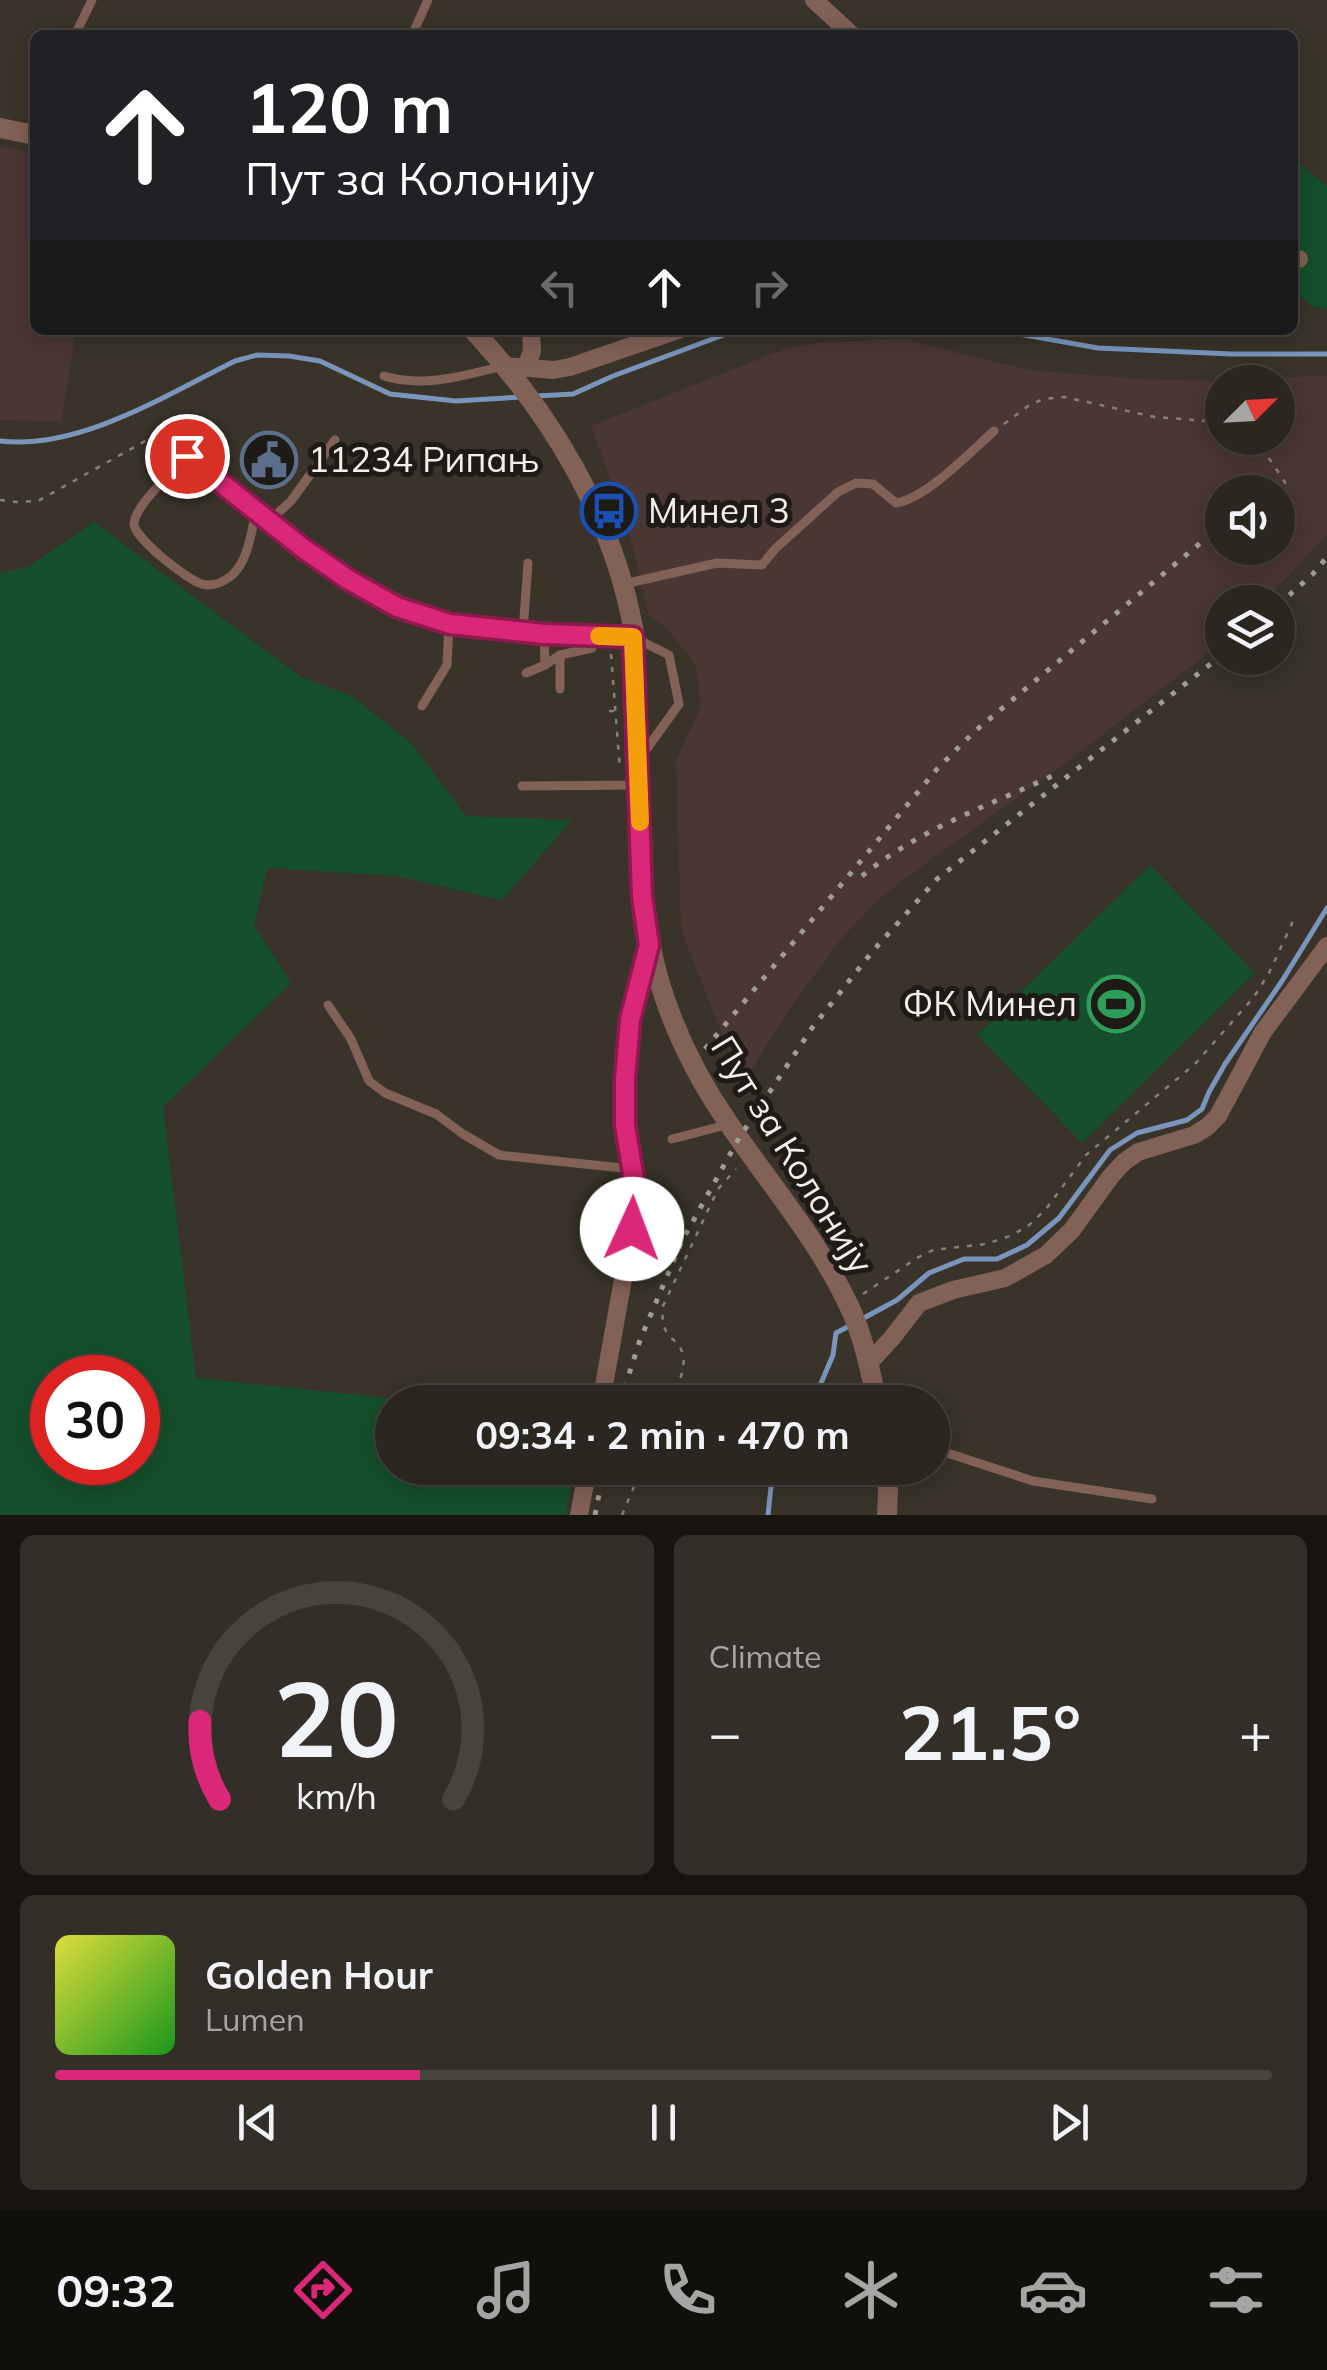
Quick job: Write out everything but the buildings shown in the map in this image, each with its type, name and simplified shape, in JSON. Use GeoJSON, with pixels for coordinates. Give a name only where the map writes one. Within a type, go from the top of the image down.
{"type":"FeatureCollection","features":[{"type":"Feature","properties":{"kind":"street"},"geometry":{"type":"LineString","coordinates":[[814,0],[847,30]]}},
{"type":"Feature","properties":{"kind":"street"},"geometry":{"type":"LineString","coordinates":[[0,128],[30,129]]}},
{"type":"Feature","properties":{"kind":"street","name":"Пут за Колонију"},"geometry":{"type":"LineString","coordinates":[[478,335],[518,372],[588,494],[616,562],[633,637],[628,763],[639,786],[642,896],[649,945],[664,997],[685,1049],[729,1124],[792,1210],[850,1309],[862,1337],[873,1385]]}},
{"type":"Feature","properties":{"kind":"street"},"geometry":{"type":"LineString","coordinates":[[518,372],[532,351],[531,335]]}},
{"type":"Feature","properties":{"kind":"street"},"geometry":{"type":"LineString","coordinates":[[518,372],[570,368],[664,335]]}},
{"type":"Feature","properties":{"kind":"street"},"geometry":{"type":"LineString","coordinates":[[165,433],[262,517],[349,580],[397,607],[450,624],[544,634],[633,637]]}},
{"type":"Feature","properties":{"kind":"street"},"geometry":{"type":"LineString","coordinates":[[604,1385],[636,1192],[625,1125],[625,1079],[630,1020],[649,945]]}},
{"type":"Feature","properties":{"kind":"street"},"geometry":{"type":"LineString","coordinates":[[869,1363],[919,1303],[952,1290],[1005,1278],[1046,1255],[1072,1230],[1111,1176],[1138,1152],[1194,1135],[1207,1127],[1218,1116],[1263,1032],[1327,946]]}},
{"type":"Feature","properties":{"kind":"street"},"geometry":{"type":"LineString","coordinates":[[579,1515],[585,1485]]}},
{"type":"Feature","properties":{"kind":"street"},"geometry":{"type":"LineString","coordinates":[[886,1485],[887,1515]]}},
{"type":"Feature","properties":{"kind":"lane"},"geometry":{"type":"LineString","coordinates":[[78,30],[92,0]]}},
{"type":"Feature","properties":{"kind":"lane"},"geometry":{"type":"LineString","coordinates":[[414,30],[428,0]]}},
{"type":"Feature","properties":{"kind":"lane"},"geometry":{"type":"LineString","coordinates":[[384,376],[404,382],[430,382],[518,372]]}},
{"type":"Feature","properties":{"kind":"lane"},"geometry":{"type":"LineString","coordinates":[[621,585],[717,563],[762,565],[774,549],[838,492],[856,484],[873,484],[896,503],[908,501],[994,430]]}},
{"type":"Feature","properties":{"kind":"lane"},"geometry":{"type":"LineString","coordinates":[[187,456],[146,501],[134,520],[135,531],[150,548],[202,584],[216,584],[242,564],[262,517],[291,501],[334,440]]}},
{"type":"Feature","properties":{"kind":"lane"},"geometry":{"type":"LineString","coordinates":[[523,632],[528,563]]}},
{"type":"Feature","properties":{"kind":"lane"},"geometry":{"type":"LineString","coordinates":[[422,706],[447,665],[450,624]]}},
{"type":"Feature","properties":{"kind":"lane"},"geometry":{"type":"LineString","coordinates":[[544,634],[545,666]]}},
{"type":"Feature","properties":{"kind":"lane"},"geometry":{"type":"LineString","coordinates":[[628,763],[679,704],[669,655],[633,637]]}},
{"type":"Feature","properties":{"kind":"lane"},"geometry":{"type":"LineString","coordinates":[[526,674],[560,655],[592,648]]}},
{"type":"Feature","properties":{"kind":"lane"},"geometry":{"type":"LineString","coordinates":[[560,655],[560,689]]}},
{"type":"Feature","properties":{"kind":"lane"},"geometry":{"type":"LineString","coordinates":[[522,786],[639,786]]}},
{"type":"Feature","properties":{"kind":"lane"},"geometry":{"type":"LineString","coordinates":[[328,1005],[351,1039],[369,1081],[385,1093],[436,1114],[500,1155],[632,1169]]}},
{"type":"Feature","properties":{"kind":"lane"},"geometry":{"type":"LineString","coordinates":[[672,1139],[729,1124]]}},
{"type":"Feature","properties":{"kind":"lane"},"geometry":{"type":"LineString","coordinates":[[950,1454],[1032,1481],[1152,1499]]}},
{"type":"Feature","properties":{"kind":"path"},"geometry":{"type":"LineString","coordinates":[[994,430],[1028,406],[1064,396],[1155,418],[1205,421]]}},
{"type":"Feature","properties":{"kind":"path"},"geometry":{"type":"LineString","coordinates":[[0,500],[38,500],[118,454],[165,433]]}},
{"type":"Feature","properties":{"kind":"path"},"geometry":{"type":"LineString","coordinates":[[610,648],[628,763]]}},
{"type":"Feature","properties":{"kind":"path"},"geometry":{"type":"LineString","coordinates":[[850,1309],[933,1250],[986,1244],[1028,1226],[1046,1209],[1086,1155],[1194,1064],[1254,997],[1294,919]]}},
{"type":"Feature","properties":{"kind":"path"},"geometry":{"type":"LineString","coordinates":[[677,1385],[684,1359],[682,1349],[665,1332],[662,1320],[667,1292],[718,1189],[729,1174],[752,1156]]}},
{"type":"Feature","properties":{"kind":"path"},"geometry":{"type":"LineString","coordinates":[[622,1515],[635,1485]]}},
{"type":"Feature","properties":{"kind":"shaded area"},"geometry":{"type":"Polygon","coordinates":[[[0,147],[30,151],[30,335],[75,335],[61,422],[0,420],[0,147]]]}},
{"type":"Feature","properties":{"kind":"shaded area"},"geometry":{"type":"Polygon","coordinates":[[[903,339],[1029,370],[1205,381],[1205,455],[1295,455],[1295,377],[1327,375],[1327,535],[1279,585],[1205,585],[1205,655],[874,904],[841,939],[788,1011],[744,1082],[681,930],[676,761],[701,706],[695,664],[667,628],[649,617],[628,527],[591,426],[784,349],[817,343],[903,339]]]}},
{"type":"Feature","properties":{"kind":"green space"},"geometry":{"type":"Polygon","coordinates":[[[1298,162],[1327,186],[1327,309],[1312,306],[1298,294],[1298,162]]]}},
{"type":"Feature","properties":{"kind":"green space"},"geometry":{"type":"Polygon","coordinates":[[[94,522],[301,677],[352,696],[411,743],[466,816],[572,820],[502,900],[397,876],[267,868],[254,925],[291,983],[163,1107],[196,1378],[375,1397],[375,1485],[571,1485],[566,1515],[0,1515],[0,573],[28,567],[94,522]]]}},
{"type":"Feature","properties":{"kind":"green space","name":"ФК Минел"},"geometry":{"type":"Polygon","coordinates":[[[1150,865],[1255,973],[1082,1143],[977,1035],[1150,865]]]}},
{"type":"Feature","properties":{"kind":"waterway"},"geometry":{"type":"LineString","coordinates":[[537,396],[573,394],[724,335]]}},
{"type":"Feature","properties":{"kind":"waterway"},"geometry":{"type":"LineString","coordinates":[[1024,335],[1098,348],[1327,354]]}},
{"type":"Feature","properties":{"kind":"waterway"},"geometry":{"type":"LineString","coordinates":[[0,441],[30,442],[91,429],[151,404],[235,361],[257,355],[320,361],[390,394],[456,401],[521,397]]}},
{"type":"Feature","properties":{"kind":"waterway"},"geometry":{"type":"LineString","coordinates":[[862,1319],[897,1300],[929,1273],[964,1259],[997,1259],[1027,1245],[1059,1218],[1110,1150],[1137,1133],[1187,1120],[1202,1109],[1225,1064],[1327,908]]}},
{"type":"Feature","properties":{"kind":"waterway"},"geometry":{"type":"LineString","coordinates":[[820,1385],[833,1355],[836,1333],[853,1324]]}},
{"type":"Feature","properties":{"kind":"waterway"},"geometry":{"type":"LineString","coordinates":[[768,1515],[771,1485]]}},
{"type":"Feature","properties":{"kind":"railway"},"geometry":{"type":"LineString","coordinates":[[705,1049],[937,769],[975,731],[1205,539]]}},
{"type":"Feature","properties":{"kind":"railway"},"geometry":{"type":"LineString","coordinates":[[1295,590],[1327,557]]}},
{"type":"Feature","properties":{"kind":"railway"},"geometry":{"type":"LineString","coordinates":[[625,1385],[682,1241],[739,1138],[812,1028],[872,952],[937,879],[1205,668]]}},
{"type":"Feature","properties":{"kind":"railway"},"geometry":{"type":"LineString","coordinates":[[862,876],[930,832],[1052,776]]}},
{"type":"Feature","properties":{"kind":"railway"},"geometry":{"type":"LineString","coordinates":[[595,1515],[601,1485]]}},
{"type":"Feature","properties":{"kind":"slow traffic"},"geometry":{"type":"LineString","coordinates":[[599,636],[633,637],[640,822]]}},
{"type":"Feature","properties":{"kind":"place","name":"11234 Рипањ"},"geometry":{"type":"Point","coordinates":[269,460]}},
{"type":"Feature","properties":{"kind":"place","name":"Минел 3"},"geometry":{"type":"Point","coordinates":[609,511]}},
{"type":"Feature","properties":{"kind":"place","name":"ФК Минел"},"geometry":{"type":"Point","coordinates":[1116,1004]}},
{"type":"Feature","properties":{"kind":"route"},"geometry":{"type":"LineString","coordinates":[[187,456],[304,549],[397,607],[450,624],[544,634],[633,637],[642,896],[649,945],[630,1020],[625,1079],[625,1125],[636,1192],[632,1229]]}}]}
